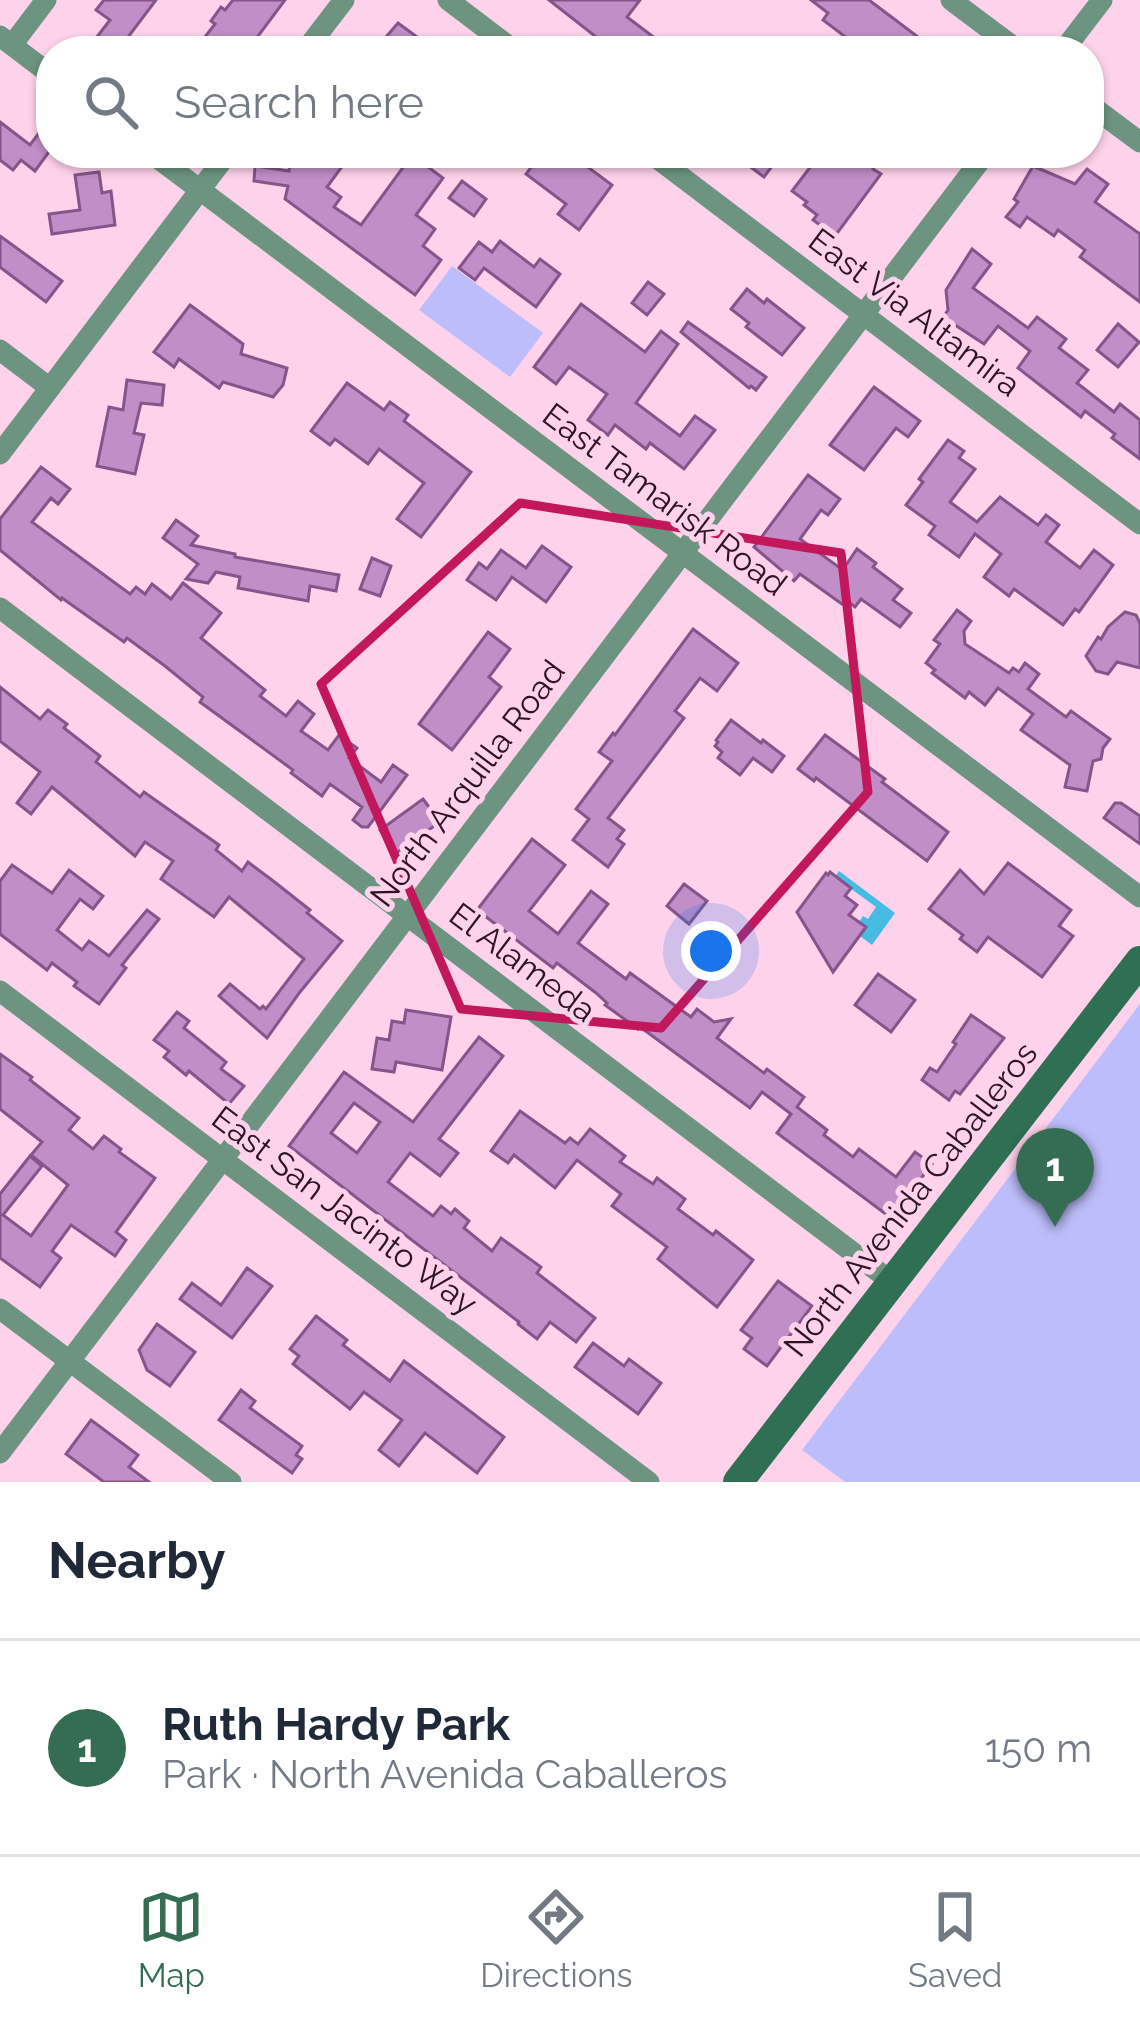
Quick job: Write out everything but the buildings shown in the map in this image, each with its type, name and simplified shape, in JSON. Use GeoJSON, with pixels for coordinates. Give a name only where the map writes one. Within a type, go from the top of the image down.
{"type":"FeatureCollection","features":[{"type":"Feature","properties":{"kind":"street"},"geometry":{"type":"LineString","coordinates":[[36,64],[6,41],[46,0]]}},
{"type":"Feature","properties":{"kind":"street"},"geometry":{"type":"LineString","coordinates":[[316,36],[344,0]]}},
{"type":"Feature","properties":{"kind":"street"},"geometry":{"type":"LineString","coordinates":[[448,0],[495,36]]}},
{"type":"Feature","properties":{"kind":"street"},"geometry":{"type":"LineString","coordinates":[[951,0],[999,36]]}},
{"type":"Feature","properties":{"kind":"street"},"geometry":{"type":"LineString","coordinates":[[1074,36],[1102,0]]}},
{"type":"Feature","properties":{"kind":"street"},"geometry":{"type":"LineString","coordinates":[[1104,115],[1140,142]]}},
{"type":"Feature","properties":{"kind":"street","name":"East Tamarisk Road"},"geometry":{"type":"LineString","coordinates":[[170,168],[1140,897]]}},
{"type":"Feature","properties":{"kind":"street"},"geometry":{"type":"LineString","coordinates":[[0,454],[217,168]]}},
{"type":"Feature","properties":{"kind":"street","name":"East Via Altamira"},"geometry":{"type":"LineString","coordinates":[[670,168],[1140,524]]}},
{"type":"Feature","properties":{"kind":"street","name":"North Arquilla Road"},"geometry":{"type":"LineString","coordinates":[[0,1453],[975,168]]}},
{"type":"Feature","properties":{"kind":"street"},"geometry":{"type":"LineString","coordinates":[[0,350],[50,388]]}},
{"type":"Feature","properties":{"kind":"street","name":"El Alameda"},"geometry":{"type":"LineString","coordinates":[[0,608],[892,1282]]}},
{"type":"Feature","properties":{"kind":"street","name":"North Avenida Caballeros"},"geometry":{"type":"LineString","coordinates":[[738,1482],[1140,961]]}},
{"type":"Feature","properties":{"kind":"street","name":"East San Jacinto Way"},"geometry":{"type":"LineString","coordinates":[[0,991],[649,1482]]}},
{"type":"Feature","properties":{"kind":"street"},"geometry":{"type":"LineString","coordinates":[[0,1309],[232,1482]]}},
{"type":"Feature","properties":{"kind":"highlighted area"},"geometry":{"type":"Polygon","coordinates":[[[520,503],[841,553],[868,792],[661,1028],[461,1009],[321,684],[520,503]]]}},
{"type":"Feature","properties":{"kind":"shaded area"},"geometry":{"type":"Polygon","coordinates":[[[452,266],[543,333],[510,377],[419,310],[452,266]]]}},
{"type":"Feature","properties":{"kind":"shaded area"},"geometry":{"type":"Polygon","coordinates":[[[839,871],[895,913],[872,945],[860,936],[866,927],[859,922],[863,916],[868,919],[876,907],[835,877],[839,871]]]}},
{"type":"Feature","properties":{"kind":"shaded area"},"geometry":{"type":"Polygon","coordinates":[[[1140,1004],[1140,1482],[845,1482],[802,1450],[1140,1004]]]}},
{"type":"Feature","properties":{"kind":"place","name":"Ruth Hardy Park"},"geometry":{"type":"Point","coordinates":[1055,1227]}}]}
